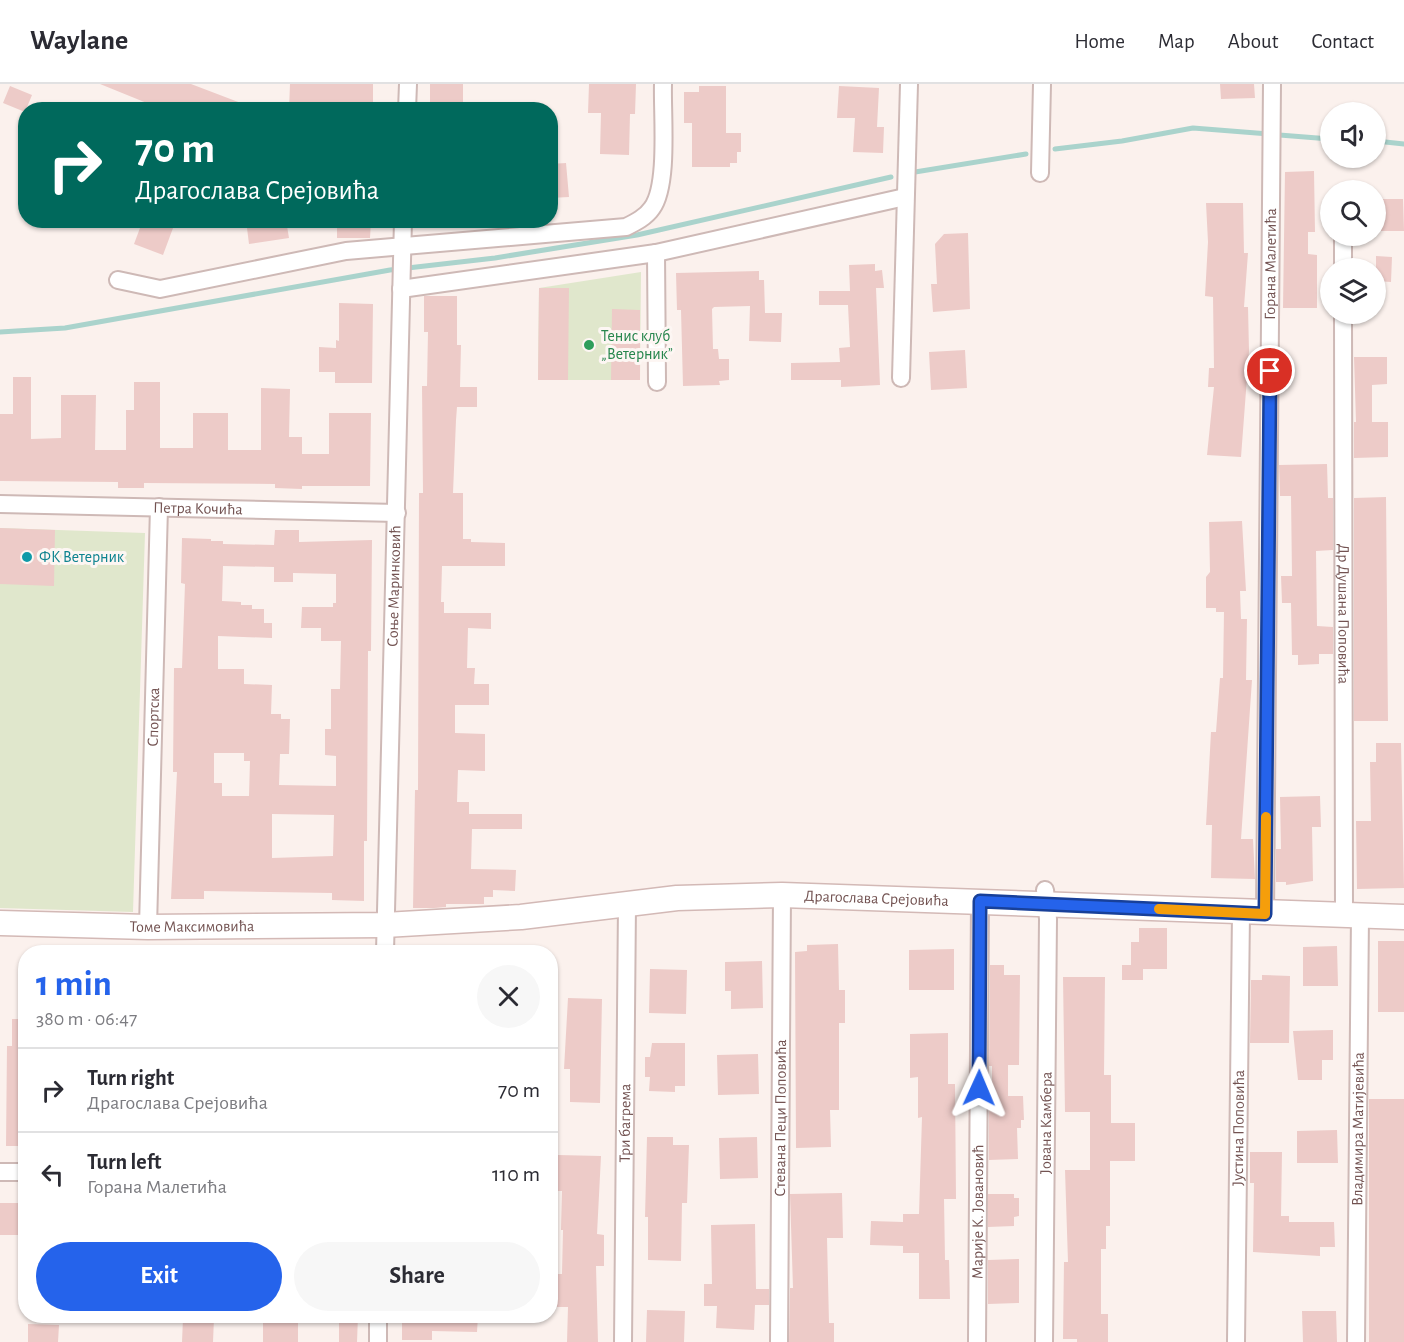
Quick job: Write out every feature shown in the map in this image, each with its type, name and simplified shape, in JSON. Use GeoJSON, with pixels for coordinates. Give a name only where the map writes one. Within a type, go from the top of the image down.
{"type":"FeatureCollection","features":[{"type":"Feature","properties":{"kind":"street"},"geometry":{"type":"LineString","coordinates":[[407,102],[408,84]]}},
{"type":"Feature","properties":{"kind":"street"},"geometry":{"type":"LineString","coordinates":[[118,280],[160,289],[346,251],[618,228],[638,222],[652,208],[662,185],[663,84]]}},
{"type":"Feature","properties":{"kind":"street"},"geometry":{"type":"LineString","coordinates":[[901,378],[909,84]]}},
{"type":"Feature","properties":{"kind":"street"},"geometry":{"type":"LineString","coordinates":[[1040,173],[1042,84]]}},
{"type":"Feature","properties":{"kind":"street","name":"Горана Малетића"},"geometry":{"type":"LineString","coordinates":[[1265,914],[1272,84]]}},
{"type":"Feature","properties":{"kind":"street"},"geometry":{"type":"LineString","coordinates":[[401,289],[656,254],[905,197]]}},
{"type":"Feature","properties":{"kind":"street","name":"Соње Маринковић"},"geometry":{"type":"LineString","coordinates":[[385,945],[403,228]]}},
{"type":"Feature","properties":{"kind":"street"},"geometry":{"type":"LineString","coordinates":[[656,254],[657,382]]}},
{"type":"Feature","properties":{"kind":"street","name":"Др Душана Поповића"},"geometry":{"type":"LineString","coordinates":[[1344,324],[1352,915]]}},
{"type":"Feature","properties":{"kind":"street","name":"Петра Кочића"},"geometry":{"type":"LineString","coordinates":[[0,504],[397,513]]}},
{"type":"Feature","properties":{"kind":"street","name":"Спортска"},"geometry":{"type":"LineString","coordinates":[[148,927],[159,507]]}},
{"type":"Feature","properties":{"kind":"street","name":"Драгослава Срејовића"},"geometry":{"type":"LineString","coordinates":[[385,925],[521,917],[677,898],[782,895],[980,901],[1046,897],[1241,914],[1404,917]]}},
{"type":"Feature","properties":{"kind":"street","name":"Стевана Пеци Поповића"},"geometry":{"type":"LineString","coordinates":[[779,1342],[782,895]]}},
{"type":"Feature","properties":{"kind":"street","name":"Јована Камбера"},"geometry":{"type":"LineString","coordinates":[[1044,1342],[1046,897]]}},
{"type":"Feature","properties":{"kind":"street","name":"Марије К. Јовановић"},"geometry":{"type":"LineString","coordinates":[[977,1342],[980,901]]}},
{"type":"Feature","properties":{"kind":"street","name":"Три багрема"},"geometry":{"type":"LineString","coordinates":[[623,1342],[627,904]]}},
{"type":"Feature","properties":{"kind":"street","name":"Јустина Поповића"},"geometry":{"type":"LineString","coordinates":[[1236,1342],[1241,914]]}},
{"type":"Feature","properties":{"kind":"street","name":"Владимира Матијевића"},"geometry":{"type":"LineString","coordinates":[[1352,915],[1356,1342]]}},
{"type":"Feature","properties":{"kind":"street","name":"Томе Максимовића"},"geometry":{"type":"LineString","coordinates":[[0,923],[148,927],[385,925]]}},
{"type":"Feature","properties":{"kind":"street"},"geometry":{"type":"LineString","coordinates":[[0,1172],[18,1172]]}},
{"type":"Feature","properties":{"kind":"street"},"geometry":{"type":"LineString","coordinates":[[378,1323],[378,1342]]}},
{"type":"Feature","properties":{"kind":"green space","name":"Тенис клуб „Ветерник”"},"geometry":{"type":"Polygon","coordinates":[[[641,272],[640,380],[538,380],[539,288],[641,272]]]}},
{"type":"Feature","properties":{"kind":"green space"},"geometry":{"type":"Polygon","coordinates":[[[0,528],[145,533],[133,912],[0,908],[0,528]]]}},
{"type":"Feature","properties":{"kind":"building"},"geometry":{"type":"Polygon","coordinates":[[[100,84],[191,84],[238,102],[144,102],[100,84]]]}},
{"type":"Feature","properties":{"kind":"building"},"geometry":{"type":"Polygon","coordinates":[[[290,84],[373,84],[373,102],[289,102],[290,84]]]}},
{"type":"Feature","properties":{"kind":"building"},"geometry":{"type":"Polygon","coordinates":[[[430,84],[463,84],[463,102],[430,102],[430,84]]]}},
{"type":"Feature","properties":{"kind":"building"},"geometry":{"type":"Polygon","coordinates":[[[589,84],[636,84],[635,114],[630,114],[629,155],[600,154],[601,113],[588,113],[589,84]]]}},
{"type":"Feature","properties":{"kind":"building"},"geometry":{"type":"Polygon","coordinates":[[[1220,84],[1254,84],[1255,98],[1221,99],[1220,84]]]}},
{"type":"Feature","properties":{"kind":"building"},"geometry":{"type":"Polygon","coordinates":[[[10,86],[32,95],[29,102],[18,102],[18,109],[3,103],[10,86]]]}},
{"type":"Feature","properties":{"kind":"building"},"geometry":{"type":"Polygon","coordinates":[[[699,86],[726,86],[726,133],[741,133],[741,152],[737,152],[737,163],[730,163],[730,167],[692,167],[692,123],[684,123],[684,92],[699,92],[699,86]]]}},
{"type":"Feature","properties":{"kind":"building"},"geometry":{"type":"Polygon","coordinates":[[[839,86],[879,88],[877,127],[884,127],[883,153],[853,152],[855,118],[837,118],[839,86]]]}},
{"type":"Feature","properties":{"kind":"building"},"geometry":{"type":"Polygon","coordinates":[[[566,163],[569,197],[558,198],[558,164],[566,163]]]}},
{"type":"Feature","properties":{"kind":"building"},"geometry":{"type":"Polygon","coordinates":[[[1314,171],[1315,232],[1308,232],[1308,254],[1317,255],[1317,308],[1283,308],[1285,172],[1314,171]]]}},
{"type":"Feature","properties":{"kind":"building"},"geometry":{"type":"Polygon","coordinates":[[[1386,199],[1403,199],[1404,231],[1386,231],[1386,199]]]}},
{"type":"Feature","properties":{"kind":"building"},"geometry":{"type":"Polygon","coordinates":[[[1206,203],[1243,203],[1244,253],[1248,253],[1244,307],[1248,307],[1249,351],[1241,457],[1207,455],[1214,387],[1208,387],[1209,368],[1214,368],[1213,297],[1205,296],[1208,242],[1206,203]]]}},
{"type":"Feature","properties":{"kind":"building"},"geometry":{"type":"Polygon","coordinates":[[[140,228],[173,228],[163,255],[134,244],[140,228]]]}},
{"type":"Feature","properties":{"kind":"building"},"geometry":{"type":"Polygon","coordinates":[[[247,228],[287,228],[289,238],[249,244],[247,228]]]}},
{"type":"Feature","properties":{"kind":"building"},"geometry":{"type":"Polygon","coordinates":[[[337,228],[371,228],[370,238],[337,238],[337,228]]]}},
{"type":"Feature","properties":{"kind":"building"},"geometry":{"type":"Polygon","coordinates":[[[968,233],[970,309],[933,312],[931,284],[937,284],[935,244],[944,234],[968,233]]]}},
{"type":"Feature","properties":{"kind":"building"},"geometry":{"type":"Polygon","coordinates":[[[1376,256],[1392,257],[1391,282],[1386,282],[1386,258],[1376,258],[1376,256]]]}},
{"type":"Feature","properties":{"kind":"building"},"geometry":{"type":"Polygon","coordinates":[[[875,264],[875,271],[882,270],[884,288],[876,288],[880,385],[841,387],[841,380],[791,380],[791,363],[840,362],[839,348],[850,347],[848,305],[819,305],[819,291],[850,291],[849,265],[875,264]]]}},
{"type":"Feature","properties":{"kind":"building"},"geometry":{"type":"Polygon","coordinates":[[[759,271],[759,280],[764,280],[765,313],[782,313],[781,342],[749,341],[750,306],[714,307],[712,309],[713,349],[718,349],[719,359],[729,359],[729,380],[719,381],[720,385],[683,386],[681,310],[677,310],[676,273],[759,271]]]}},
{"type":"Feature","properties":{"kind":"building"},"geometry":{"type":"Polygon","coordinates":[[[539,288],[569,288],[568,380],[538,380],[539,288]]]}},
{"type":"Feature","properties":{"kind":"building"},"geometry":{"type":"Polygon","coordinates":[[[424,296],[457,296],[457,345],[461,345],[460,387],[477,387],[477,407],[457,407],[453,493],[463,493],[463,539],[471,539],[471,542],[505,543],[505,566],[442,566],[441,602],[444,602],[444,613],[491,613],[491,629],[468,628],[467,668],[475,668],[474,684],[489,684],[489,705],[455,705],[455,733],[485,734],[485,771],[458,770],[457,802],[469,802],[469,814],[522,814],[522,829],[472,829],[471,869],[516,870],[515,891],[493,890],[493,897],[484,897],[484,904],[446,904],[446,907],[413,908],[415,790],[418,790],[419,493],[423,493],[422,386],[427,386],[428,332],[424,332],[424,296]]]}},
{"type":"Feature","properties":{"kind":"building"},"geometry":{"type":"Polygon","coordinates":[[[339,303],[373,304],[372,383],[335,383],[335,372],[319,372],[319,347],[336,348],[336,340],[339,341],[339,303]]]}},
{"type":"Feature","properties":{"kind":"building"},"geometry":{"type":"Polygon","coordinates":[[[612,309],[640,310],[640,380],[611,380],[612,309]]]}},
{"type":"Feature","properties":{"kind":"building"},"geometry":{"type":"Polygon","coordinates":[[[965,350],[967,388],[931,390],[929,352],[965,350]]]}},
{"type":"Feature","properties":{"kind":"building"},"geometry":{"type":"Polygon","coordinates":[[[1354,357],[1387,357],[1387,384],[1372,385],[1372,422],[1388,422],[1388,457],[1354,458],[1354,422],[1356,422],[1354,357]]]}},
{"type":"Feature","properties":{"kind":"building"},"geometry":{"type":"Polygon","coordinates":[[[13,377],[31,377],[31,439],[61,438],[61,395],[96,395],[95,450],[126,450],[126,410],[134,410],[134,382],[160,382],[160,448],[193,448],[193,413],[228,413],[228,450],[261,450],[261,388],[290,389],[289,437],[302,437],[302,454],[329,454],[329,413],[371,413],[370,486],[302,486],[302,489],[275,488],[275,484],[144,483],[144,488],[118,488],[118,482],[0,481],[0,414],[13,414],[13,377]]]}},
{"type":"Feature","properties":{"kind":"building"},"geometry":{"type":"Polygon","coordinates":[[[1327,464],[1328,498],[1333,498],[1333,550],[1316,551],[1317,626],[1333,627],[1333,654],[1319,654],[1319,664],[1298,665],[1298,655],[1292,655],[1291,603],[1282,603],[1281,576],[1292,576],[1291,496],[1280,496],[1279,465],[1327,464]]]}},
{"type":"Feature","properties":{"kind":"building"},"geometry":{"type":"Polygon","coordinates":[[[1386,497],[1388,721],[1354,721],[1354,498],[1386,497]]]}},
{"type":"Feature","properties":{"kind":"building"},"geometry":{"type":"Polygon","coordinates":[[[1242,521],[1246,591],[1240,591],[1241,619],[1247,619],[1246,680],[1252,680],[1241,839],[1253,839],[1255,879],[1211,878],[1212,825],[1206,825],[1211,732],[1216,732],[1220,678],[1223,678],[1224,612],[1216,612],[1216,608],[1206,608],[1206,577],[1210,572],[1209,522],[1242,521]]]}},
{"type":"Feature","properties":{"kind":"building","name":"ФК Ветерник"},"geometry":{"type":"Polygon","coordinates":[[[0,528],[55,530],[54,586],[0,584],[0,528]]]}},
{"type":"Feature","properties":{"kind":"building"},"geometry":{"type":"Polygon","coordinates":[[[275,530],[299,530],[299,542],[372,540],[364,901],[332,900],[332,893],[204,891],[204,899],[171,899],[177,772],[173,772],[174,668],[182,668],[185,584],[181,583],[182,538],[211,539],[211,541],[223,541],[223,544],[274,545],[275,530]],[[223,566],[222,601],[241,602],[241,605],[252,605],[252,609],[264,609],[264,623],[272,623],[272,638],[218,636],[218,669],[244,669],[244,684],[272,685],[271,714],[281,714],[281,719],[290,719],[289,754],[280,754],[279,785],[336,786],[336,756],[325,755],[325,729],[331,729],[331,689],[340,689],[341,641],[321,641],[321,628],[301,628],[302,607],[333,607],[333,603],[336,603],[336,574],[293,573],[293,582],[274,582],[274,567],[223,566]],[[214,753],[214,783],[222,783],[222,796],[249,796],[250,761],[244,761],[244,753],[214,753]],[[272,814],[272,858],[333,856],[334,815],[272,814]]]}},
{"type":"Feature","properties":{"kind":"building"},"geometry":{"type":"Polygon","coordinates":[[[1376,743],[1401,743],[1404,888],[1357,889],[1356,821],[1371,821],[1370,762],[1376,762],[1376,743]]]}},
{"type":"Feature","properties":{"kind":"building"},"geometry":{"type":"Polygon","coordinates":[[[1320,796],[1321,827],[1312,827],[1313,881],[1286,885],[1286,882],[1276,882],[1276,849],[1281,849],[1280,797],[1320,796]]]}},
{"type":"Feature","properties":{"kind":"building"},"geometry":{"type":"Polygon","coordinates":[[[1139,928],[1167,928],[1167,969],[1143,969],[1143,980],[1122,980],[1122,965],[1131,965],[1131,942],[1139,942],[1139,928]]]}},
{"type":"Feature","properties":{"kind":"building"},"geometry":{"type":"Polygon","coordinates":[[[1378,941],[1404,941],[1404,1012],[1378,1012],[1378,941]]]}},
{"type":"Feature","properties":{"kind":"building"},"geometry":{"type":"Polygon","coordinates":[[[838,944],[839,990],[845,990],[845,1023],[839,1023],[839,1110],[830,1110],[831,1147],[796,1148],[795,952],[807,951],[807,945],[838,944]]]}},
{"type":"Feature","properties":{"kind":"building"},"geometry":{"type":"Polygon","coordinates":[[[1337,946],[1338,986],[1303,986],[1303,947],[1337,946]]]}},
{"type":"Feature","properties":{"kind":"building"},"geometry":{"type":"Polygon","coordinates":[[[954,949],[954,990],[909,990],[909,950],[954,949]]]}},
{"type":"Feature","properties":{"kind":"building"},"geometry":{"type":"Polygon","coordinates":[[[762,961],[763,1008],[731,1009],[731,991],[725,991],[725,962],[762,961]]]}},
{"type":"Feature","properties":{"kind":"building"},"geometry":{"type":"Polygon","coordinates":[[[990,965],[1004,965],[1004,975],[1020,975],[1019,1065],[1008,1065],[1008,1096],[1023,1096],[1024,1120],[1021,1120],[1021,1128],[1017,1128],[1018,1159],[989,1160],[989,1098],[992,1098],[992,1066],[989,1066],[990,965]]]}},
{"type":"Feature","properties":{"kind":"building"},"geometry":{"type":"Polygon","coordinates":[[[650,969],[687,970],[686,1014],[649,1013],[650,969]]]}},
{"type":"Feature","properties":{"kind":"building"},"geometry":{"type":"Polygon","coordinates":[[[1262,975],[1290,976],[1289,1043],[1250,1043],[1251,980],[1262,980],[1262,975]]]}},
{"type":"Feature","properties":{"kind":"building"},"geometry":{"type":"Polygon","coordinates":[[[1063,977],[1105,977],[1104,1075],[1111,1075],[1111,1123],[1135,1123],[1135,1161],[1110,1161],[1110,1226],[1106,1226],[1106,1249],[1101,1249],[1101,1314],[1108,1314],[1108,1342],[1077,1342],[1077,1339],[1063,1339],[1064,1262],[1068,1262],[1065,1170],[1090,1170],[1090,1112],[1065,1112],[1063,977]]]}},
{"type":"Feature","properties":{"kind":"building"},"geometry":{"type":"Polygon","coordinates":[[[568,998],[602,999],[600,1103],[570,1102],[570,1069],[564,1069],[568,998]]]}},
{"type":"Feature","properties":{"kind":"building"},"geometry":{"type":"Polygon","coordinates":[[[12,1019],[18,1019],[18,1146],[6,1146],[7,1046],[12,1046],[12,1019]]]}},
{"type":"Feature","properties":{"kind":"building"},"geometry":{"type":"Polygon","coordinates":[[[1333,1030],[1333,1060],[1322,1060],[1322,1080],[1298,1080],[1293,1031],[1333,1030]]]}},
{"type":"Feature","properties":{"kind":"building"},"geometry":{"type":"Polygon","coordinates":[[[948,1033],[948,1084],[955,1084],[956,1199],[944,1199],[945,1260],[949,1260],[950,1299],[919,1299],[919,1253],[903,1253],[903,1246],[870,1245],[871,1221],[903,1222],[903,1214],[919,1214],[922,1117],[918,1118],[918,1077],[910,1078],[910,1034],[948,1033]]]}},
{"type":"Feature","properties":{"kind":"building"},"geometry":{"type":"Polygon","coordinates":[[[652,1043],[685,1043],[685,1086],[675,1086],[675,1092],[649,1091],[650,1077],[645,1077],[645,1057],[650,1057],[652,1043]]]}},
{"type":"Feature","properties":{"kind":"building"},"geometry":{"type":"Polygon","coordinates":[[[758,1054],[759,1094],[718,1095],[717,1055],[758,1054]]]}},
{"type":"Feature","properties":{"kind":"building"},"geometry":{"type":"Polygon","coordinates":[[[1369,1099],[1404,1099],[1404,1342],[1369,1342],[1369,1099]]]}},
{"type":"Feature","properties":{"kind":"building"},"geometry":{"type":"Polygon","coordinates":[[[1337,1130],[1338,1163],[1297,1163],[1297,1131],[1337,1130]]]}},
{"type":"Feature","properties":{"kind":"building"},"geometry":{"type":"Polygon","coordinates":[[[647,1137],[673,1137],[673,1145],[689,1145],[687,1203],[682,1203],[681,1261],[648,1260],[648,1217],[645,1217],[647,1137]]]}},
{"type":"Feature","properties":{"kind":"building"},"geometry":{"type":"Polygon","coordinates":[[[757,1137],[758,1178],[720,1179],[719,1138],[757,1137]]]}},
{"type":"Feature","properties":{"kind":"building"},"geometry":{"type":"Polygon","coordinates":[[[1250,1152],[1282,1152],[1281,1216],[1289,1216],[1289,1222],[1334,1222],[1335,1247],[1320,1247],[1320,1256],[1253,1252],[1254,1183],[1250,1183],[1250,1152]]]}},
{"type":"Feature","properties":{"kind":"building"},"geometry":{"type":"Polygon","coordinates":[[[558,1155],[601,1156],[597,1234],[604,1235],[604,1266],[596,1266],[598,1342],[567,1342],[568,1307],[558,1307],[558,1274],[562,1274],[563,1230],[561,1230],[562,1191],[558,1191],[558,1155]]]}},
{"type":"Feature","properties":{"kind":"building"},"geometry":{"type":"Polygon","coordinates":[[[842,1193],[843,1238],[827,1238],[829,1323],[834,1323],[834,1342],[789,1342],[790,1288],[793,1288],[790,1194],[842,1193]]]}},
{"type":"Feature","properties":{"kind":"building"},"geometry":{"type":"Polygon","coordinates":[[[988,1194],[1014,1194],[1014,1198],[1019,1198],[1019,1216],[1014,1217],[1014,1226],[988,1227],[988,1194]]]}},
{"type":"Feature","properties":{"kind":"building"},"geometry":{"type":"Polygon","coordinates":[[[0,1203],[18,1203],[18,1235],[0,1235],[0,1203]]]}},
{"type":"Feature","properties":{"kind":"building"},"geometry":{"type":"Polygon","coordinates":[[[755,1224],[756,1289],[769,1289],[769,1305],[755,1305],[754,1330],[716,1328],[717,1306],[704,1306],[704,1284],[712,1284],[711,1225],[755,1224]]]}},
{"type":"Feature","properties":{"kind":"building"},"geometry":{"type":"Polygon","coordinates":[[[1019,1259],[1019,1303],[988,1304],[988,1260],[1019,1259]]]}},
{"type":"Feature","properties":{"kind":"building"},"geometry":{"type":"Polygon","coordinates":[[[647,1310],[685,1311],[684,1342],[646,1342],[647,1310]]]}},
{"type":"Feature","properties":{"kind":"building"},"geometry":{"type":"Polygon","coordinates":[[[1302,1311],[1336,1311],[1337,1342],[1303,1342],[1302,1311]]]}},
{"type":"Feature","properties":{"kind":"building"},"geometry":{"type":"Polygon","coordinates":[[[183,1323],[214,1323],[213,1342],[182,1342],[183,1323]]]}},
{"type":"Feature","properties":{"kind":"building"},"geometry":{"type":"Polygon","coordinates":[[[263,1323],[298,1323],[298,1342],[263,1342],[263,1323]]]}},
{"type":"Feature","properties":{"kind":"building"},"geometry":{"type":"Polygon","coordinates":[[[339,1323],[358,1323],[357,1342],[339,1342],[339,1323]]]}},
{"type":"Feature","properties":{"kind":"building"},"geometry":{"type":"Polygon","coordinates":[[[402,1323],[478,1323],[477,1332],[432,1331],[432,1340],[402,1340],[402,1323]]]}},
{"type":"Feature","properties":{"kind":"building"},"geometry":{"type":"Polygon","coordinates":[[[28,1324],[59,1325],[58,1342],[28,1342],[28,1324]]]}},
{"type":"Feature","properties":{"kind":"waterway"},"geometry":{"type":"LineString","coordinates":[[1055,149],[1122,141],[1193,128],[1320,138]]}},
{"type":"Feature","properties":{"kind":"waterway"},"geometry":{"type":"LineString","coordinates":[[1386,142],[1404,144]]}},
{"type":"Feature","properties":{"kind":"waterway"},"geometry":{"type":"LineString","coordinates":[[909,173],[1026,154]]}},
{"type":"Feature","properties":{"kind":"waterway"},"geometry":{"type":"LineString","coordinates":[[0,332],[65,328],[390,270],[495,258],[637,235],[891,177]]}},
{"type":"Feature","properties":{"kind":"slow traffic"},"geometry":{"type":"LineString","coordinates":[[1159,909],[1265,914],[1266,817]]}},
{"type":"Feature","properties":{"kind":"place","name":"Тенис клуб „Ветерник”"},"geometry":{"type":"Point","coordinates":[589,345]}},
{"type":"Feature","properties":{"kind":"place","name":"ФК Ветерник"},"geometry":{"type":"Point","coordinates":[27,557]}},
{"type":"Feature","properties":{"kind":"route"},"geometry":{"type":"LineString","coordinates":[[979,1088],[980,901],[1265,914],[1270,371]]}}]}
